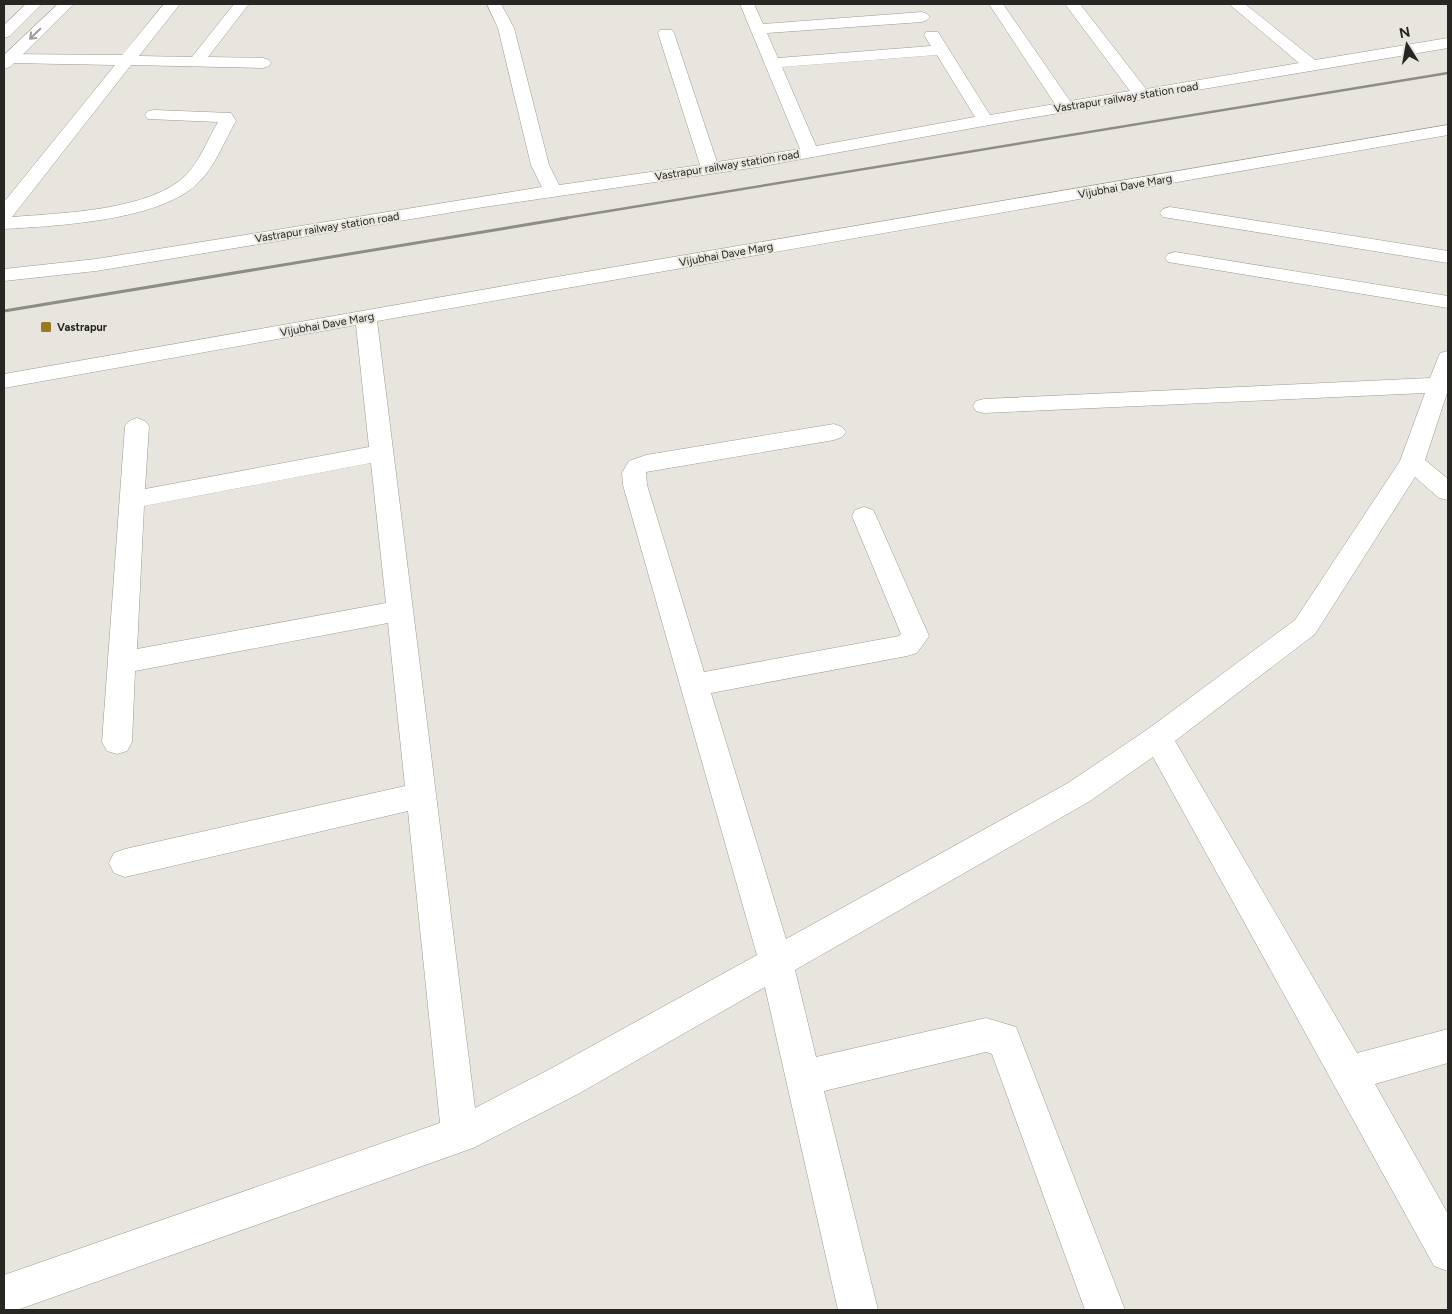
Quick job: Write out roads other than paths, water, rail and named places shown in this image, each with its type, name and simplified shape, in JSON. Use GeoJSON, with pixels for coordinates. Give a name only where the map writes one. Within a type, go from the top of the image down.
{"type":"FeatureCollection","features":[{"type":"Feature","properties":{"kind":"street"},"geometry":{"type":"LineString","coordinates":[[4,32],[34,4]]}},
{"type":"Feature","properties":{"kind":"street"},"geometry":{"type":"LineString","coordinates":[[6,61],[66,4]]}},
{"type":"Feature","properties":{"kind":"street"},"geometry":{"type":"LineString","coordinates":[[4,214],[172,4]]}},
{"type":"Feature","properties":{"kind":"street"},"geometry":{"type":"LineString","coordinates":[[196,62],[242,4]]}},
{"type":"Feature","properties":{"kind":"street"},"geometry":{"type":"LineString","coordinates":[[494,4],[506,28],[540,165],[553,191]]}},
{"type":"Feature","properties":{"kind":"street"},"geometry":{"type":"LineString","coordinates":[[747,4],[774,63],[810,152]]}},
{"type":"Feature","properties":{"kind":"street"},"geometry":{"type":"LineString","coordinates":[[996,4],[1066,107]]}},
{"type":"Feature","properties":{"kind":"street"},"geometry":{"type":"LineString","coordinates":[[1072,4],[1141,94]]}},
{"type":"Feature","properties":{"kind":"street"},"geometry":{"type":"LineString","coordinates":[[1236,4],[1312,66]]}},
{"type":"Feature","properties":{"kind":"street"},"geometry":{"type":"LineString","coordinates":[[759,29],[918,11],[985,120]]}},
{"type":"Feature","properties":{"kind":"street"},"geometry":{"type":"LineString","coordinates":[[666,33],[710,168]]}},
{"type":"Feature","properties":{"kind":"street","name":"Vastrapur railway station road"},"geometry":{"type":"LineString","coordinates":[[4,275],[96,265],[553,191],[810,152],[985,120],[1448,43]]}},
{"type":"Feature","properties":{"kind":"street"},"geometry":{"type":"LineString","coordinates":[[774,63],[942,50]]}},
{"type":"Feature","properties":{"kind":"street"},"geometry":{"type":"LineString","coordinates":[[6,61],[263,63]]}},
{"type":"Feature","properties":{"kind":"street"},"geometry":{"type":"LineString","coordinates":[[4,223],[112,213],[132,209],[163,197],[194,178],[227,121],[225,117],[154,115]]}},
{"type":"Feature","properties":{"kind":"street","name":"Vijubhai Dave Marg"},"geometry":{"type":"LineString","coordinates":[[4,381],[1448,130]]}},
{"type":"Feature","properties":{"kind":"street"},"geometry":{"type":"LineString","coordinates":[[1170,213],[1448,257]]}},
{"type":"Feature","properties":{"kind":"street"},"geometry":{"type":"LineString","coordinates":[[1175,258],[1448,302]]}},
{"type":"Feature","properties":{"kind":"street"},"geometry":{"type":"LineString","coordinates":[[366,317],[460,1136]]}},
{"type":"Feature","properties":{"kind":"street"},"geometry":{"type":"LineString","coordinates":[[4,1295],[460,1136],[573,1076],[1079,792],[1158,738],[1305,627],[1412,462],[1443,371],[984,406]]}},
{"type":"Feature","properties":{"kind":"street"},"geometry":{"type":"LineString","coordinates":[[117,742],[137,426]]}},
{"type":"Feature","properties":{"kind":"street"},"geometry":{"type":"LineString","coordinates":[[834,432],[646,463],[637,467],[634,473],[635,485],[776,962],[858,1310]]}},
{"type":"Feature","properties":{"kind":"street"},"geometry":{"type":"LineString","coordinates":[[133,500],[382,453]]}},
{"type":"Feature","properties":{"kind":"street"},"geometry":{"type":"LineString","coordinates":[[1412,462],[1448,492]]}},
{"type":"Feature","properties":{"kind":"street"},"geometry":{"type":"LineString","coordinates":[[694,685],[907,645],[912,641],[915,636],[864,516]]}},
{"type":"Feature","properties":{"kind":"street"},"geometry":{"type":"LineString","coordinates":[[122,663],[400,610]]}},
{"type":"Feature","properties":{"kind":"street"},"geometry":{"type":"LineString","coordinates":[[1158,738],[1349,1073],[1448,1252]]}},
{"type":"Feature","properties":{"kind":"street"},"geometry":{"type":"LineString","coordinates":[[126,863],[421,795]]}},
{"type":"Feature","properties":{"kind":"street"},"geometry":{"type":"LineString","coordinates":[[804,1078],[986,1035],[1004,1039],[1105,1310]]}},
{"type":"Feature","properties":{"kind":"street"},"geometry":{"type":"LineString","coordinates":[[1349,1073],[1448,1046]]}},
{"type":"Feature","properties":{"kind":"railway"},"geometry":{"type":"LineString","coordinates":[[560,219],[1448,73]]}},
{"type":"Feature","properties":{"kind":"railway"},"geometry":{"type":"LineString","coordinates":[[4,311],[567,218]]}},
{"type":"Feature","properties":{"kind":"place","name":"Vastrapur"},"geometry":{"type":"Point","coordinates":[46,327]}}]}
